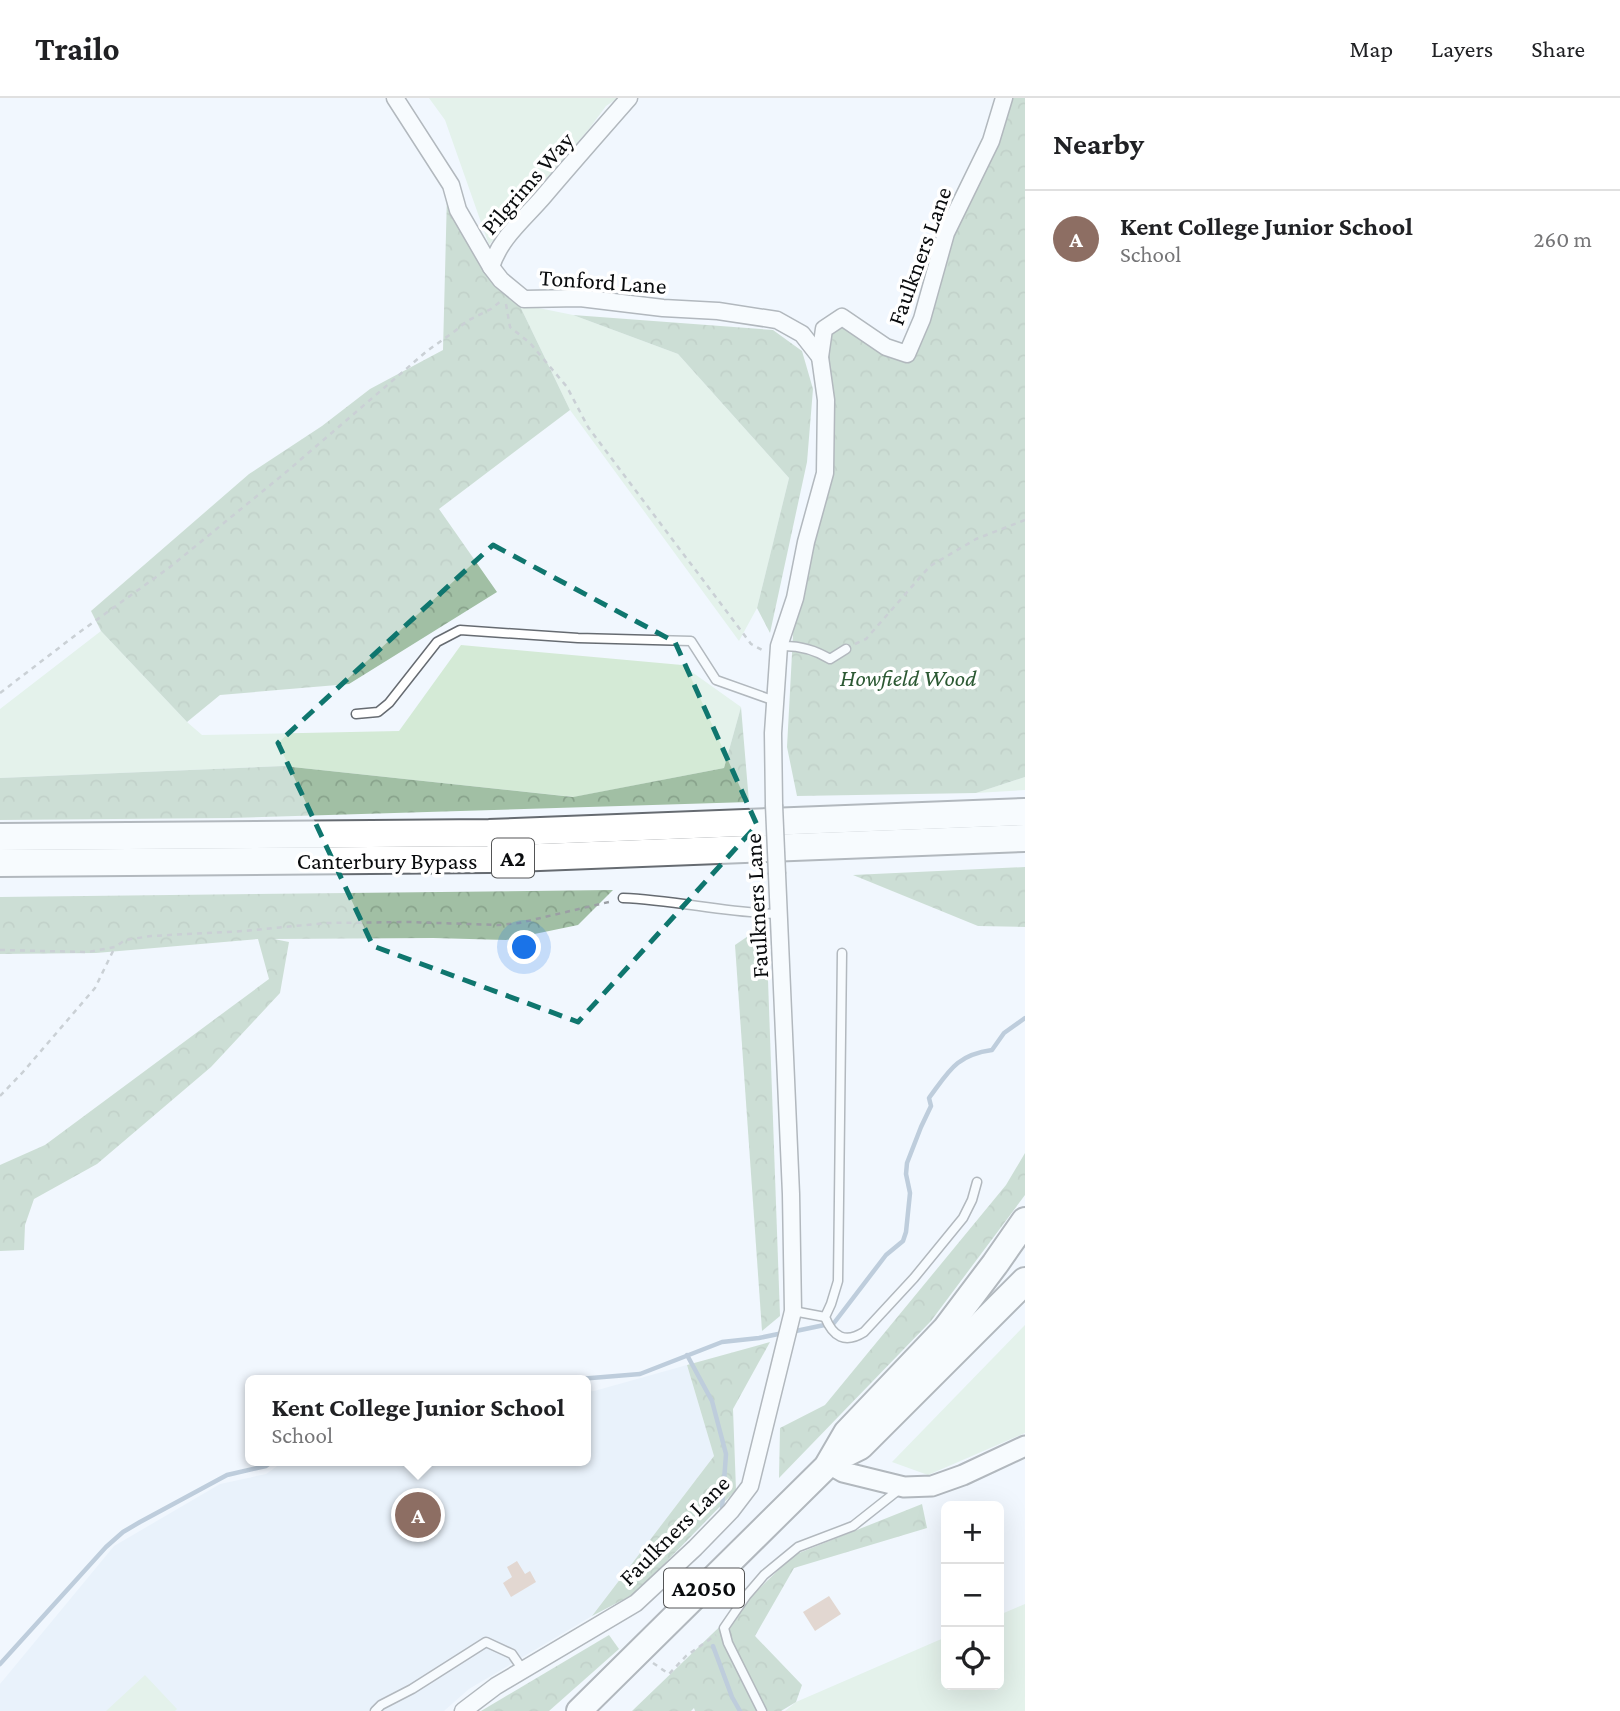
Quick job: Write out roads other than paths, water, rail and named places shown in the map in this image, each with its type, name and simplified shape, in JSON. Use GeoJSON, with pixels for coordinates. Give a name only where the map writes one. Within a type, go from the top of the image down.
{"type":"FeatureCollection","features":[{"type":"Feature","properties":{"kind":"highway","name":"Canterbury Bypass"},"geometry":{"type":"LineString","coordinates":[[0,837],[489,833],[1025,812]]}},
{"type":"Feature","properties":{"kind":"highway","name":"Canterbury Bypass"},"geometry":{"type":"LineString","coordinates":[[0,863],[488,859],[1025,838]]}},
{"type":"Feature","properties":{"kind":"highway"},"geometry":{"type":"LineString","coordinates":[[829,1464],[847,1433],[946,1329],[1025,1221]]}},
{"type":"Feature","properties":{"kind":"highway"},"geometry":{"type":"LineString","coordinates":[[829,1464],[860,1446],[1025,1281]]}},
{"type":"Feature","properties":{"kind":"main road","name":"A2050"},"geometry":{"type":"LineString","coordinates":[[579,1711],[829,1464]]}},
{"type":"Feature","properties":{"kind":"street","name":"Tonford Lane"},"geometry":{"type":"LineString","coordinates":[[395,98],[451,186],[458,210],[496,274],[524,299],[580,298],[663,308],[718,311],[777,320],[802,334],[820,357]]}},
{"type":"Feature","properties":{"kind":"street","name":"Pilgrims Way"},"geometry":{"type":"LineString","coordinates":[[496,274],[495,255],[509,234],[629,98]]}},
{"type":"Feature","properties":{"kind":"street","name":"Faulkners Lane"},"geometry":{"type":"LineString","coordinates":[[463,1711],[496,1686],[636,1603],[663,1580],[731,1511],[750,1486],[792,1316],[791,1194],[773,733],[779,646],[795,598],[806,542],[825,473],[826,400],[820,357],[824,329],[842,317],[886,347],[907,354],[922,319],[946,233],[991,141],[1004,98]]}},
{"type":"Feature","properties":{"kind":"street"},"geometry":{"type":"LineString","coordinates":[[829,1464],[843,1472],[904,1486],[932,1486],[963,1475],[1025,1446]]}},
{"type":"Feature","properties":{"kind":"lane"},"geometry":{"type":"LineString","coordinates":[[356,714],[378,712],[389,703],[437,642],[460,630],[578,638],[691,641],[716,680],[775,702]]}},
{"type":"Feature","properties":{"kind":"lane"},"geometry":{"type":"LineString","coordinates":[[779,646],[795,646],[816,651],[831,659],[846,649]]}},
{"type":"Feature","properties":{"kind":"lane"},"geometry":{"type":"LineString","coordinates":[[622,898],[653,899],[753,914],[779,914]]}},
{"type":"Feature","properties":{"kind":"lane"},"geometry":{"type":"LineString","coordinates":[[842,953],[838,1281],[827,1321],[833,1332],[846,1338],[855,1338],[864,1332],[914,1278],[962,1218],[972,1200],[976,1182]]}},
{"type":"Feature","properties":{"kind":"lane"},"geometry":{"type":"LineString","coordinates":[[792,1316],[827,1321]]}},
{"type":"Feature","properties":{"kind":"lane"},"geometry":{"type":"LineString","coordinates":[[762,1711],[728,1643],[724,1629],[746,1596],[797,1547],[853,1526],[904,1486]]}},
{"type":"Feature","properties":{"kind":"lane"},"geometry":{"type":"LineString","coordinates":[[375,1711],[486,1642],[512,1654],[523,1670]]}},
{"type":"Feature","properties":{"kind":"waterway"},"geometry":{"type":"LineString","coordinates":[[791,1332],[834,1323],[886,1255],[903,1241],[910,1193],[907,1163],[931,1106],[929,1098],[962,1060],[992,1050],[1004,1033],[1025,1018]]}},
{"type":"Feature","properties":{"kind":"waterway"},"geometry":{"type":"LineString","coordinates":[[591,1378],[640,1374],[722,1342],[783,1333]]}},
{"type":"Feature","properties":{"kind":"waterway"},"geometry":{"type":"LineString","coordinates":[[687,1355],[712,1401],[726,1454],[722,1509]]}},
{"type":"Feature","properties":{"kind":"waterway"},"geometry":{"type":"LineString","coordinates":[[0,1664],[106,1547],[123,1532],[227,1475],[266,1466]]}},
{"type":"Feature","properties":{"kind":"waterway"},"geometry":{"type":"LineString","coordinates":[[713,1646],[740,1711]]}},
{"type":"Feature","properties":{"kind":"place","name":"Kent College Junior School"},"geometry":{"type":"Point","coordinates":[418,1515]}},
{"type":"Feature","properties":{"kind":"park label","name":"Howfield Wood"},"geometry":{"type":"Point","coordinates":[908,677]}}]}
